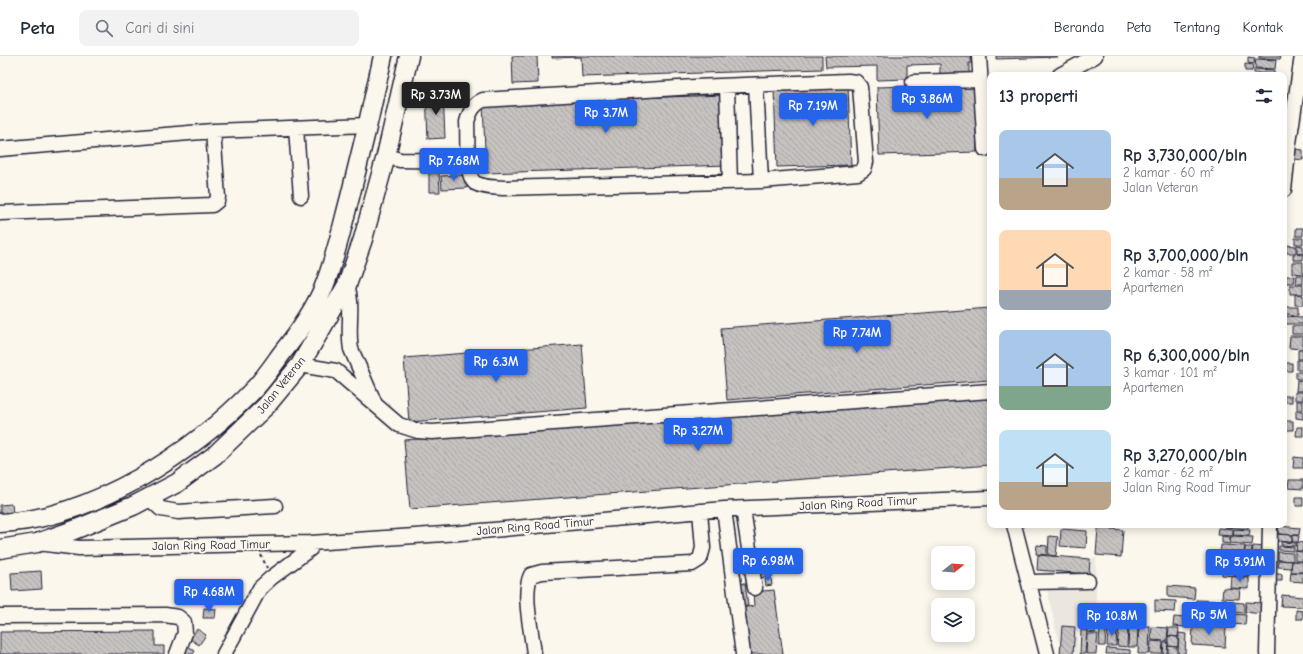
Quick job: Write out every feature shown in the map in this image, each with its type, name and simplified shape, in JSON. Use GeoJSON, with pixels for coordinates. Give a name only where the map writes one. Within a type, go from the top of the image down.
{"type":"FeatureCollection","features":[{"type":"Feature","properties":{"kind":"main road","name":"Jalan Veteran"},"geometry":{"type":"LineString","coordinates":[[0,523],[40,517],[84,503],[154,470],[197,441],[257,386],[311,313],[323,288],[342,229],[368,125],[383,56]]}},
{"type":"Feature","properties":{"kind":"main road","name":"Jalan Veteran"},"geometry":{"type":"LineString","coordinates":[[0,549],[37,543],[74,530],[149,498],[177,483],[215,455],[267,406],[300,365],[347,284],[394,158],[409,56]]}},
{"type":"Feature","properties":{"kind":"street"},"geometry":{"type":"LineString","coordinates":[[979,56],[985,149]]}},
{"type":"Feature","properties":{"kind":"street"},"geometry":{"type":"LineString","coordinates":[[1066,72],[1095,56]]}},
{"type":"Feature","properties":{"kind":"street"},"geometry":{"type":"LineString","coordinates":[[1287,138],[1302,56]]}},
{"type":"Feature","properties":{"kind":"street"},"geometry":{"type":"LineString","coordinates":[[913,82],[980,80]]}},
{"type":"Feature","properties":{"kind":"street"},"geometry":{"type":"LineString","coordinates":[[848,81],[856,82],[860,87],[866,162],[864,169],[858,173],[761,182],[486,187],[472,179],[468,161],[467,122],[476,103],[483,100],[679,88],[756,85],[848,81]]}},
{"type":"Feature","properties":{"kind":"street"},"geometry":{"type":"LineString","coordinates":[[756,85],[761,182]]}},
{"type":"Feature","properties":{"kind":"street"},"geometry":{"type":"LineString","coordinates":[[727,87],[730,182]]}},
{"type":"Feature","properties":{"kind":"street"},"geometry":{"type":"LineString","coordinates":[[0,149],[213,131],[368,125]]}},
{"type":"Feature","properties":{"kind":"street"},"geometry":{"type":"LineString","coordinates":[[296,128],[301,196]]}},
{"type":"Feature","properties":{"kind":"street"},"geometry":{"type":"LineString","coordinates":[[0,213],[212,205],[217,201],[218,197],[213,131]]}},
{"type":"Feature","properties":{"kind":"street"},"geometry":{"type":"LineString","coordinates":[[394,158],[468,161]]}},
{"type":"Feature","properties":{"kind":"street"},"geometry":{"type":"LineString","coordinates":[[347,284],[351,302],[349,340],[353,356],[376,406]]}},
{"type":"Feature","properties":{"kind":"street"},"geometry":{"type":"LineString","coordinates":[[300,365],[329,369],[342,375],[353,387],[399,425],[408,429],[432,432],[987,391]]}},
{"type":"Feature","properties":{"kind":"street"},"geometry":{"type":"LineString","coordinates":[[149,498],[161,509],[178,512],[275,506]]}},
{"type":"Feature","properties":{"kind":"street","name":"Jalan Ring Road Timur"},"geometry":{"type":"LineString","coordinates":[[37,543],[79,548],[311,543],[459,533],[724,509],[987,498]]}},
{"type":"Feature","properties":{"kind":"street"},"geometry":{"type":"LineString","coordinates":[[724,509],[743,654]]}},
{"type":"Feature","properties":{"kind":"street"},"geometry":{"type":"LineString","coordinates":[[743,509],[756,588]]}},
{"type":"Feature","properties":{"kind":"street"},"geometry":{"type":"LineString","coordinates":[[534,654],[527,595],[527,582],[531,575],[542,572],[692,564],[700,559],[702,548],[700,511]]}},
{"type":"Feature","properties":{"kind":"street"},"geometry":{"type":"LineString","coordinates":[[1015,528],[1047,654]]}},
{"type":"Feature","properties":{"kind":"street"},"geometry":{"type":"LineString","coordinates":[[1267,654],[1270,528]]}},
{"type":"Feature","properties":{"kind":"street"},"geometry":{"type":"LineString","coordinates":[[74,530],[74,539],[79,548]]}},
{"type":"Feature","properties":{"kind":"street"},"geometry":{"type":"LineString","coordinates":[[224,654],[260,588],[310,549],[311,543]]}},
{"type":"Feature","properties":{"kind":"street"},"geometry":{"type":"LineString","coordinates":[[1029,582],[1088,581]]}},
{"type":"Feature","properties":{"kind":"street"},"geometry":{"type":"LineString","coordinates":[[0,616],[165,615],[178,617],[184,622],[185,633],[177,654]]}},
{"type":"Feature","properties":{"kind":"path"},"geometry":{"type":"LineString","coordinates":[[256,544],[271,578]]}},
{"type":"Feature","properties":{"kind":"shaded area"},"geometry":{"type":"Polygon","coordinates":[[[1040,557],[1096,558],[1096,607],[1078,610],[1078,654],[1064,654],[1058,639],[1040,557]]]}},
{"type":"Feature","properties":{"kind":"building"},"geometry":{"type":"Polygon","coordinates":[[[512,56],[537,56],[538,83],[513,84],[512,56]]]}},
{"type":"Feature","properties":{"kind":"building"},"geometry":{"type":"Polygon","coordinates":[[[552,56],[822,56],[822,69],[582,77],[581,57],[552,58],[552,56]]]}},
{"type":"Feature","properties":{"kind":"building"},"geometry":{"type":"Polygon","coordinates":[[[825,56],[971,56],[971,63],[969,63],[969,75],[940,76],[940,64],[907,65],[907,79],[877,80],[877,66],[826,67],[825,56]]]}},
{"type":"Feature","properties":{"kind":"building"},"geometry":{"type":"Polygon","coordinates":[[[996,56],[1058,56],[1058,57],[996,59],[996,56]]]}},
{"type":"Feature","properties":{"kind":"building"},"geometry":{"type":"Polygon","coordinates":[[[1259,56],[1281,56],[1280,59],[1259,58],[1259,56]]]}},
{"type":"Feature","properties":{"kind":"building"},"geometry":{"type":"Polygon","coordinates":[[[1248,57],[1255,58],[1254,64],[1248,63],[1248,57]]]}},
{"type":"Feature","properties":{"kind":"building"},"geometry":{"type":"Polygon","coordinates":[[[1256,59],[1276,60],[1275,69],[1255,68],[1256,59]]]}},
{"type":"Feature","properties":{"kind":"building"},"geometry":{"type":"Polygon","coordinates":[[[1245,64],[1253,65],[1252,71],[1245,71],[1245,64]]]}},
{"type":"Feature","properties":{"kind":"building"},"geometry":{"type":"Polygon","coordinates":[[[1254,69],[1274,70],[1274,72],[1254,72],[1254,69]]]}},
{"type":"Feature","properties":{"kind":"building"},"geometry":{"type":"Polygon","coordinates":[[[974,84],[977,152],[879,155],[877,87],[974,84]]]}},
{"type":"Feature","properties":{"kind":"building"},"geometry":{"type":"Polygon","coordinates":[[[848,86],[851,165],[777,167],[774,89],[848,86]]]}},
{"type":"Feature","properties":{"kind":"building"},"geometry":{"type":"Polygon","coordinates":[[[443,92],[445,138],[428,139],[426,93],[443,92]]]}},
{"type":"Feature","properties":{"kind":"building"},"geometry":{"type":"Polygon","coordinates":[[[725,95],[728,165],[486,173],[483,103],[725,95]]]}},
{"type":"Feature","properties":{"kind":"building"},"geometry":{"type":"Polygon","coordinates":[[[1296,149],[1303,150],[1303,160],[1295,159],[1296,149]]]}},
{"type":"Feature","properties":{"kind":"building"},"geometry":{"type":"Polygon","coordinates":[[[439,172],[440,192],[429,192],[429,173],[439,172]]]}},
{"type":"Feature","properties":{"kind":"building"},"geometry":{"type":"Polygon","coordinates":[[[466,175],[467,188],[442,189],[441,176],[466,175]]]}},
{"type":"Feature","properties":{"kind":"building"},"geometry":{"type":"Polygon","coordinates":[[[1296,228],[1303,228],[1303,236],[1296,236],[1296,228]]]}},
{"type":"Feature","properties":{"kind":"building"},"geometry":{"type":"Polygon","coordinates":[[[1295,238],[1303,238],[1303,244],[1295,244],[1295,238]]]}},
{"type":"Feature","properties":{"kind":"building"},"geometry":{"type":"Polygon","coordinates":[[[1287,245],[1296,246],[1296,253],[1287,253],[1287,245]]]}},
{"type":"Feature","properties":{"kind":"building"},"geometry":{"type":"Polygon","coordinates":[[[1297,245],[1303,246],[1303,254],[1297,253],[1297,245]]]}},
{"type":"Feature","properties":{"kind":"building"},"geometry":{"type":"Polygon","coordinates":[[[1293,254],[1303,255],[1303,260],[1293,260],[1293,254]]]}},
{"type":"Feature","properties":{"kind":"building"},"geometry":{"type":"Polygon","coordinates":[[[1292,262],[1303,262],[1303,274],[1292,273],[1292,262]]]}},
{"type":"Feature","properties":{"kind":"building"},"geometry":{"type":"Polygon","coordinates":[[[1297,275],[1303,275],[1303,284],[1296,284],[1297,275]]]}},
{"type":"Feature","properties":{"kind":"building"},"geometry":{"type":"Polygon","coordinates":[[[1287,276],[1295,276],[1294,283],[1287,283],[1287,276]]]}},
{"type":"Feature","properties":{"kind":"building"},"geometry":{"type":"Polygon","coordinates":[[[1290,285],[1303,285],[1303,294],[1290,294],[1290,285]]]}},
{"type":"Feature","properties":{"kind":"building"},"geometry":{"type":"Polygon","coordinates":[[[1295,294],[1303,295],[1303,305],[1295,305],[1295,294]]]}},
{"type":"Feature","properties":{"kind":"building"},"geometry":{"type":"Polygon","coordinates":[[[1287,307],[1298,307],[1298,315],[1287,314],[1287,307]]]}},
{"type":"Feature","properties":{"kind":"building"},"geometry":{"type":"Polygon","coordinates":[[[987,308],[987,380],[727,400],[721,328],[987,308]]]}},
{"type":"Feature","properties":{"kind":"building"},"geometry":{"type":"Polygon","coordinates":[[[1287,316],[1303,317],[1303,324],[1287,324],[1287,316]]]}},
{"type":"Feature","properties":{"kind":"building"},"geometry":{"type":"Polygon","coordinates":[[[1292,326],[1303,326],[1303,334],[1292,334],[1292,326]]]}},
{"type":"Feature","properties":{"kind":"building"},"geometry":{"type":"Polygon","coordinates":[[[1290,336],[1303,336],[1303,349],[1289,348],[1290,336]]]}},
{"type":"Feature","properties":{"kind":"building"},"geometry":{"type":"Polygon","coordinates":[[[582,344],[587,408],[409,422],[404,358],[582,344]]]}},
{"type":"Feature","properties":{"kind":"building"},"geometry":{"type":"Polygon","coordinates":[[[1298,350],[1303,350],[1303,359],[1298,359],[1298,350]]]}},
{"type":"Feature","properties":{"kind":"building"},"geometry":{"type":"Polygon","coordinates":[[[1297,360],[1303,360],[1303,370],[1297,370],[1297,360]]]}},
{"type":"Feature","properties":{"kind":"building"},"geometry":{"type":"Polygon","coordinates":[[[1287,363],[1292,363],[1292,371],[1287,371],[1287,363]]]}},
{"type":"Feature","properties":{"kind":"building"},"geometry":{"type":"Polygon","coordinates":[[[1296,372],[1303,372],[1303,379],[1296,379],[1296,372]]]}},
{"type":"Feature","properties":{"kind":"building"},"geometry":{"type":"Polygon","coordinates":[[[1297,380],[1303,381],[1303,391],[1296,391],[1297,380]]]}},
{"type":"Feature","properties":{"kind":"building"},"geometry":{"type":"Polygon","coordinates":[[[1295,392],[1303,392],[1303,400],[1295,400],[1295,392]]]}},
{"type":"Feature","properties":{"kind":"building"},"geometry":{"type":"Polygon","coordinates":[[[987,396],[987,465],[410,509],[404,440],[987,396]]]}},
{"type":"Feature","properties":{"kind":"building"},"geometry":{"type":"Polygon","coordinates":[[[1287,396],[1292,396],[1292,402],[1287,402],[1287,396]]]}},
{"type":"Feature","properties":{"kind":"building"},"geometry":{"type":"Polygon","coordinates":[[[1297,401],[1303,401],[1303,410],[1297,410],[1297,401]]]}},
{"type":"Feature","properties":{"kind":"building"},"geometry":{"type":"Polygon","coordinates":[[[1296,411],[1303,411],[1303,419],[1296,418],[1296,411]]]}},
{"type":"Feature","properties":{"kind":"building"},"geometry":{"type":"Polygon","coordinates":[[[1287,421],[1293,421],[1293,430],[1287,430],[1287,421]]]}},
{"type":"Feature","properties":{"kind":"building"},"geometry":{"type":"Polygon","coordinates":[[[1297,427],[1303,427],[1303,436],[1296,436],[1297,427]]]}},
{"type":"Feature","properties":{"kind":"building"},"geometry":{"type":"Polygon","coordinates":[[[1294,457],[1303,458],[1303,468],[1293,468],[1294,457]]]}},
{"type":"Feature","properties":{"kind":"building"},"geometry":{"type":"Polygon","coordinates":[[[1289,480],[1303,480],[1303,489],[1288,488],[1289,480]]]}},
{"type":"Feature","properties":{"kind":"building"},"geometry":{"type":"Polygon","coordinates":[[[1296,497],[1303,497],[1303,506],[1296,506],[1296,497]]]}},
{"type":"Feature","properties":{"kind":"building"},"geometry":{"type":"Polygon","coordinates":[[[12,504],[13,514],[0,515],[0,505],[12,504]]]}},
{"type":"Feature","properties":{"kind":"building"},"geometry":{"type":"Polygon","coordinates":[[[1287,527],[1300,528],[1299,535],[1278,534],[1279,528],[1287,528],[1287,527]]]}},
{"type":"Feature","properties":{"kind":"building"},"geometry":{"type":"Polygon","coordinates":[[[1098,528],[1123,530],[1121,557],[1096,555],[1098,528]]]}},
{"type":"Feature","properties":{"kind":"building"},"geometry":{"type":"Polygon","coordinates":[[[1218,528],[1233,529],[1233,536],[1217,535],[1218,528]]]}},
{"type":"Feature","properties":{"kind":"building"},"geometry":{"type":"Polygon","coordinates":[[[1061,529],[1087,531],[1086,548],[1060,546],[1061,529]]]}},
{"type":"Feature","properties":{"kind":"building"},"geometry":{"type":"Polygon","coordinates":[[[1234,529],[1250,530],[1249,536],[1233,535],[1234,529]]]}},
{"type":"Feature","properties":{"kind":"building"},"geometry":{"type":"Polygon","coordinates":[[[1277,534],[1292,535],[1292,542],[1276,541],[1277,534]]]}},
{"type":"Feature","properties":{"kind":"building"},"geometry":{"type":"Polygon","coordinates":[[[1293,535],[1299,536],[1298,542],[1292,542],[1293,535]]]}},
{"type":"Feature","properties":{"kind":"building"},"geometry":{"type":"Polygon","coordinates":[[[1049,536],[1058,537],[1056,556],[1048,555],[1049,536]]]}},
{"type":"Feature","properties":{"kind":"building"},"geometry":{"type":"Polygon","coordinates":[[[1222,536],[1230,537],[1230,544],[1222,543],[1222,536]]]}},
{"type":"Feature","properties":{"kind":"building"},"geometry":{"type":"Polygon","coordinates":[[[1231,536],[1253,537],[1252,545],[1230,543],[1231,536]]]}},
{"type":"Feature","properties":{"kind":"building"},"geometry":{"type":"Polygon","coordinates":[[[1281,542],[1296,543],[1296,546],[1281,545],[1281,542]]]}},
{"type":"Feature","properties":{"kind":"building"},"geometry":{"type":"Polygon","coordinates":[[[1297,542],[1303,543],[1303,551],[1296,551],[1297,542]]]}},
{"type":"Feature","properties":{"kind":"building"},"geometry":{"type":"Polygon","coordinates":[[[1037,545],[1047,546],[1047,555],[1036,554],[1037,545]]]}},
{"type":"Feature","properties":{"kind":"building"},"geometry":{"type":"Polygon","coordinates":[[[1221,545],[1245,546],[1244,559],[1220,557],[1221,545]]]}},
{"type":"Feature","properties":{"kind":"building"},"geometry":{"type":"Polygon","coordinates":[[[1253,546],[1265,547],[1264,555],[1252,554],[1253,546]]]}},
{"type":"Feature","properties":{"kind":"building"},"geometry":{"type":"Polygon","coordinates":[[[1279,546],[1294,547],[1294,551],[1279,550],[1279,546]]]}},
{"type":"Feature","properties":{"kind":"building"},"geometry":{"type":"Polygon","coordinates":[[[1245,547],[1252,547],[1250,577],[1222,575],[1223,558],[1244,559],[1245,547]]]}},
{"type":"Feature","properties":{"kind":"building"},"geometry":{"type":"Polygon","coordinates":[[[1295,551],[1303,552],[1303,561],[1295,561],[1295,551]]]}},
{"type":"Feature","properties":{"kind":"building"},"geometry":{"type":"Polygon","coordinates":[[[1278,552],[1293,553],[1293,561],[1278,560],[1278,552]]]}},
{"type":"Feature","properties":{"kind":"building"},"geometry":{"type":"Polygon","coordinates":[[[1038,555],[1090,559],[1089,574],[1037,570],[1038,555]]]}},
{"type":"Feature","properties":{"kind":"building"},"geometry":{"type":"Polygon","coordinates":[[[1279,560],[1292,561],[1291,568],[1278,567],[1279,560]]]}},
{"type":"Feature","properties":{"kind":"building"},"geometry":{"type":"Polygon","coordinates":[[[1292,561],[1303,562],[1303,572],[1291,572],[1292,561]]]}},
{"type":"Feature","properties":{"kind":"building"},"geometry":{"type":"Polygon","coordinates":[[[771,566],[772,576],[760,578],[759,567],[771,566]]]}},
{"type":"Feature","properties":{"kind":"building"},"geometry":{"type":"Polygon","coordinates":[[[41,571],[42,589],[12,591],[11,573],[41,571]]]}},
{"type":"Feature","properties":{"kind":"building"},"geometry":{"type":"Polygon","coordinates":[[[1291,572],[1303,573],[1303,582],[1290,581],[1291,572]]]}},
{"type":"Feature","properties":{"kind":"building"},"geometry":{"type":"Polygon","coordinates":[[[1274,574],[1282,574],[1282,581],[1273,581],[1274,574]]]}},
{"type":"Feature","properties":{"kind":"building"},"geometry":{"type":"Polygon","coordinates":[[[1231,576],[1249,578],[1249,589],[1230,588],[1231,576]]]}},
{"type":"Feature","properties":{"kind":"building"},"geometry":{"type":"Polygon","coordinates":[[[771,578],[772,585],[766,586],[765,579],[771,578]]]}},
{"type":"Feature","properties":{"kind":"building"},"geometry":{"type":"Polygon","coordinates":[[[745,583],[748,606],[739,607],[736,584],[745,583]]]}},
{"type":"Feature","properties":{"kind":"building"},"geometry":{"type":"Polygon","coordinates":[[[1168,586],[1195,588],[1194,599],[1168,597],[1168,586]]]}},
{"type":"Feature","properties":{"kind":"building"},"geometry":{"type":"Polygon","coordinates":[[[1223,588],[1240,589],[1239,599],[1222,598],[1223,588]]]}},
{"type":"Feature","properties":{"kind":"building"},"geometry":{"type":"Polygon","coordinates":[[[774,590],[783,654],[746,654],[740,608],[754,606],[753,592],[774,590]]]}},
{"type":"Feature","properties":{"kind":"building"},"geometry":{"type":"Polygon","coordinates":[[[1282,595],[1303,597],[1303,607],[1281,606],[1282,595]]]}},
{"type":"Feature","properties":{"kind":"building"},"geometry":{"type":"Polygon","coordinates":[[[1155,600],[1176,601],[1175,612],[1155,611],[1155,600]]]}},
{"type":"Feature","properties":{"kind":"building"},"geometry":{"type":"Polygon","coordinates":[[[1196,600],[1221,601],[1220,613],[1195,611],[1196,600]]]}},
{"type":"Feature","properties":{"kind":"building"},"geometry":{"type":"Polygon","coordinates":[[[1230,602],[1244,603],[1244,613],[1229,612],[1230,602]]]}},
{"type":"Feature","properties":{"kind":"building"},"geometry":{"type":"Polygon","coordinates":[[[1246,602],[1263,603],[1262,614],[1245,612],[1246,602]]]}},
{"type":"Feature","properties":{"kind":"building"},"geometry":{"type":"Polygon","coordinates":[[[1125,607],[1133,608],[1132,622],[1124,622],[1125,607]]]}},
{"type":"Feature","properties":{"kind":"building"},"geometry":{"type":"Polygon","coordinates":[[[204,608],[216,609],[215,618],[203,618],[204,608]]]}},
{"type":"Feature","properties":{"kind":"building"},"geometry":{"type":"Polygon","coordinates":[[[1296,610],[1303,611],[1303,619],[1296,619],[1296,610]]]}},
{"type":"Feature","properties":{"kind":"building"},"geometry":{"type":"Polygon","coordinates":[[[1082,612],[1094,612],[1093,625],[1081,625],[1082,612]]]}},
{"type":"Feature","properties":{"kind":"building"},"geometry":{"type":"Polygon","coordinates":[[[1095,612],[1113,613],[1113,626],[1094,625],[1095,612]]]}},
{"type":"Feature","properties":{"kind":"building"},"geometry":{"type":"Polygon","coordinates":[[[1188,612],[1210,613],[1210,625],[1187,623],[1188,612]]]}},
{"type":"Feature","properties":{"kind":"building"},"geometry":{"type":"Polygon","coordinates":[[[1217,613],[1246,615],[1245,625],[1217,623],[1217,613]]]}},
{"type":"Feature","properties":{"kind":"building"},"geometry":{"type":"Polygon","coordinates":[[[1174,617],[1186,618],[1185,627],[1173,626],[1174,617]]]}},
{"type":"Feature","properties":{"kind":"building"},"geometry":{"type":"Polygon","coordinates":[[[1062,626],[1075,627],[1073,654],[1060,654],[1062,626]]]}},
{"type":"Feature","properties":{"kind":"building"},"geometry":{"type":"Polygon","coordinates":[[[1129,626],[1138,627],[1137,647],[1128,647],[1129,626]]]}},
{"type":"Feature","properties":{"kind":"building"},"geometry":{"type":"Polygon","coordinates":[[[1139,626],[1150,626],[1149,654],[1138,654],[1139,626]]]}},
{"type":"Feature","properties":{"kind":"building"},"geometry":{"type":"Polygon","coordinates":[[[1193,626],[1226,628],[1225,647],[1192,645],[1193,626]]]}},
{"type":"Feature","properties":{"kind":"building"},"geometry":{"type":"Polygon","coordinates":[[[1088,627],[1096,627],[1095,633],[1088,632],[1088,627]]]}},
{"type":"Feature","properties":{"kind":"building"},"geometry":{"type":"Polygon","coordinates":[[[1119,627],[1128,627],[1127,647],[1117,646],[1119,627]]]}},
{"type":"Feature","properties":{"kind":"building"},"geometry":{"type":"Polygon","coordinates":[[[1152,627],[1168,628],[1167,641],[1151,640],[1152,627]]]}},
{"type":"Feature","properties":{"kind":"building"},"geometry":{"type":"Polygon","coordinates":[[[1108,628],[1117,628],[1116,646],[1107,646],[1108,628]]]}},
{"type":"Feature","properties":{"kind":"building"},"geometry":{"type":"Polygon","coordinates":[[[1169,628],[1179,628],[1178,637],[1168,636],[1169,628]]]}},
{"type":"Feature","properties":{"kind":"building"},"geometry":{"type":"Polygon","coordinates":[[[197,629],[206,635],[199,645],[190,639],[197,629]]]}},
{"type":"Feature","properties":{"kind":"building"},"geometry":{"type":"Polygon","coordinates":[[[1100,629],[1106,629],[1105,646],[1099,646],[1100,629]]]}},
{"type":"Feature","properties":{"kind":"building"},"geometry":{"type":"Polygon","coordinates":[[[1081,630],[1087,630],[1085,654],[1080,654],[1081,630]]]}},
{"type":"Feature","properties":{"kind":"building"},"geometry":{"type":"Polygon","coordinates":[[[155,631],[155,646],[164,646],[164,654],[0,654],[0,632],[155,631]]]}},
{"type":"Feature","properties":{"kind":"building"},"geometry":{"type":"Polygon","coordinates":[[[1179,633],[1186,634],[1185,654],[1178,654],[1179,633]]]}},
{"type":"Feature","properties":{"kind":"building"},"geometry":{"type":"Polygon","coordinates":[[[1087,634],[1098,634],[1096,654],[1086,654],[1087,634]]]}},
{"type":"Feature","properties":{"kind":"building"},"geometry":{"type":"Polygon","coordinates":[[[1168,636],[1178,637],[1178,647],[1168,646],[1168,636]]]}},
{"type":"Feature","properties":{"kind":"building"},"geometry":{"type":"Polygon","coordinates":[[[1151,641],[1163,642],[1162,654],[1150,654],[1151,641]]]}},
{"type":"Feature","properties":{"kind":"building"},"geometry":{"type":"Polygon","coordinates":[[[1164,642],[1168,642],[1167,654],[1163,654],[1164,642]]]}},
{"type":"Feature","properties":{"kind":"building"},"geometry":{"type":"Polygon","coordinates":[[[187,645],[195,651],[193,654],[182,654],[187,645]]]}},
{"type":"Feature","properties":{"kind":"building"},"geometry":{"type":"Polygon","coordinates":[[[1168,646],[1177,647],[1177,654],[1168,653],[1168,646]]]}},
{"type":"Feature","properties":{"kind":"building"},"geometry":{"type":"Polygon","coordinates":[[[1107,648],[1130,650],[1130,654],[1106,654],[1107,648]]]}}]}
